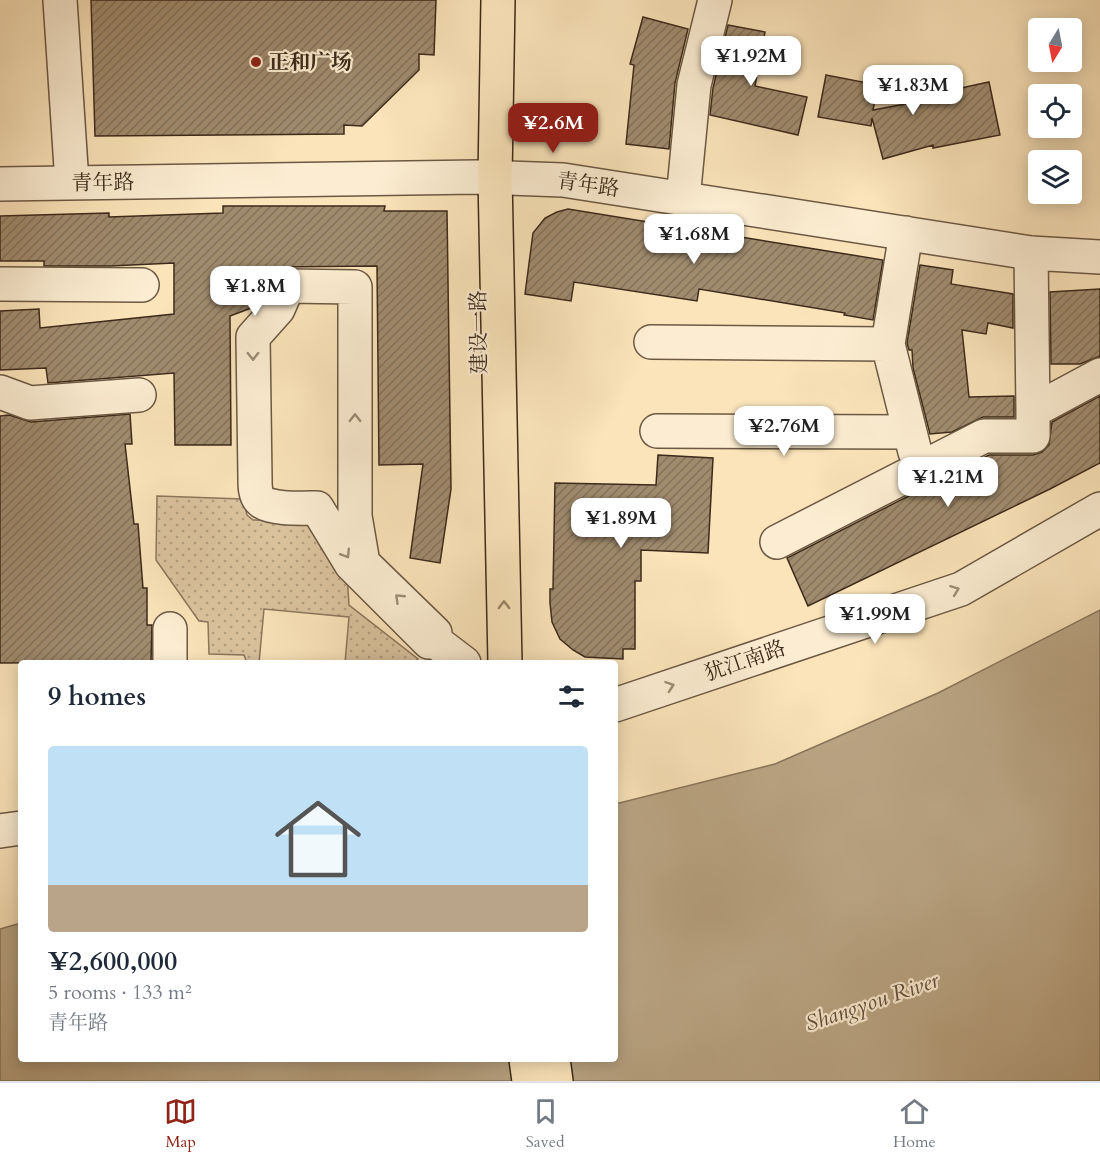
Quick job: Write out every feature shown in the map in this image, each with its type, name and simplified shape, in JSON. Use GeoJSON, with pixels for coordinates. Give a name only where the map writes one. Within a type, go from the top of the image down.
{"type":"FeatureCollection","features":[{"type":"Feature","properties":{"kind":"main road","name":"建设一路"},"geometry":{"type":"LineString","coordinates":[[476,0],[486,177],[483,660]]}},
{"type":"Feature","properties":{"kind":"main road"},"geometry":{"type":"LineString","coordinates":[[498,0],[486,177],[506,660]]}},
{"type":"Feature","properties":{"kind":"main road"},"geometry":{"type":"LineString","coordinates":[[526,1062],[529,1081]]}},
{"type":"Feature","properties":{"kind":"main road"},"geometry":{"type":"LineString","coordinates":[[553,1062],[556,1081]]}},
{"type":"Feature","properties":{"kind":"street"},"geometry":{"type":"LineString","coordinates":[[683,198],[694,85],[716,0]]}},
{"type":"Feature","properties":{"kind":"street"},"geometry":{"type":"LineString","coordinates":[[59,3],[72,183]]}},
{"type":"Feature","properties":{"kind":"street","name":"青年路"},"geometry":{"type":"LineString","coordinates":[[0,184],[486,177],[563,180],[1031,253],[1100,257]]}},
{"type":"Feature","properties":{"kind":"street"},"geometry":{"type":"LineString","coordinates":[[906,233],[888,344],[920,469]]}},
{"type":"Feature","properties":{"kind":"street"},"geometry":{"type":"LineString","coordinates":[[777,542],[984,436],[1033,436],[1031,253]]}},
{"type":"Feature","properties":{"kind":"street"},"geometry":{"type":"LineString","coordinates":[[0,284],[142,285]]}},
{"type":"Feature","properties":{"kind":"street"},"geometry":{"type":"LineString","coordinates":[[354,490],[339,507],[317,508],[266,504],[261,501],[256,492],[253,337],[278,309],[288,286],[355,287],[354,490],[355,516],[363,563],[435,633],[435,641]]}},
{"type":"Feature","properties":{"kind":"street"},"geometry":{"type":"LineString","coordinates":[[651,342],[888,344]]}},
{"type":"Feature","properties":{"kind":"street"},"geometry":{"type":"LineString","coordinates":[[1033,411],[1100,375]]}},
{"type":"Feature","properties":{"kind":"street"},"geometry":{"type":"LineString","coordinates":[[0,392],[30,403],[139,394]]}},
{"type":"Feature","properties":{"kind":"street"},"geometry":{"type":"LineString","coordinates":[[657,431],[910,432]]}},
{"type":"Feature","properties":{"kind":"street"},"geometry":{"type":"LineString","coordinates":[[317,508],[351,564],[429,642],[435,641],[460,660]]}},
{"type":"Feature","properties":{"kind":"street","name":"犹江南路"},"geometry":{"type":"LineString","coordinates":[[618,704],[961,589],[1100,508]]}},
{"type":"Feature","properties":{"kind":"street"},"geometry":{"type":"LineString","coordinates":[[170,629],[170,660]]}},
{"type":"Feature","properties":{"kind":"street"},"geometry":{"type":"LineString","coordinates":[[0,831],[18,828]]}},
{"type":"Feature","properties":{"kind":"shaded area"},"geometry":{"type":"Polygon","coordinates":[[[157,496],[243,499],[247,515],[253,520],[312,522],[347,574],[349,605],[418,659],[345,660],[349,617],[264,609],[259,660],[246,660],[244,655],[209,654],[208,622],[199,621],[156,560],[157,496]]]}},
{"type":"Feature","properties":{"kind":"water","name":"Shangyou River"},"geometry":{"type":"Polygon","coordinates":[[[1100,610],[1100,1081],[0,1081],[0,929],[18,924],[18,1062],[618,1062],[618,803],[775,764],[938,693],[1100,610]]]}},
{"type":"Feature","properties":{"kind":"building","name":"正和广场"},"geometry":{"type":"Polygon","coordinates":[[[91,0],[436,0],[434,55],[419,54],[419,70],[362,126],[344,125],[344,134],[95,136],[91,0]]]}},
{"type":"Feature","properties":{"kind":"building"},"geometry":{"type":"Polygon","coordinates":[[[643,17],[688,29],[675,83],[669,149],[626,144],[634,65],[630,64],[643,17]]]}},
{"type":"Feature","properties":{"kind":"building"},"geometry":{"type":"Polygon","coordinates":[[[728,25],[765,32],[755,86],[807,97],[798,135],[710,115],[713,88],[728,25]]]}},
{"type":"Feature","properties":{"kind":"building"},"geometry":{"type":"Polygon","coordinates":[[[826,75],[878,85],[873,110],[948,96],[947,91],[989,82],[1000,135],[933,148],[933,145],[883,159],[872,118],[871,126],[818,117],[826,75]]]}},
{"type":"Feature","properties":{"kind":"building"},"geometry":{"type":"Polygon","coordinates":[[[223,206],[385,206],[384,211],[447,211],[451,489],[440,563],[410,558],[423,464],[379,465],[377,266],[278,267],[261,300],[251,308],[230,316],[231,445],[175,445],[174,373],[48,383],[46,368],[0,370],[0,311],[39,309],[40,328],[174,314],[174,263],[44,266],[44,261],[0,261],[0,216],[109,213],[109,217],[223,213],[223,206]]]}},
{"type":"Feature","properties":{"kind":"building"},"geometry":{"type":"Polygon","coordinates":[[[568,209],[883,260],[873,320],[844,315],[845,313],[699,289],[697,301],[574,282],[571,301],[525,294],[533,233],[545,218],[568,209]]]}},
{"type":"Feature","properties":{"kind":"building"},"geometry":{"type":"Polygon","coordinates":[[[920,265],[953,270],[951,284],[1013,294],[1013,328],[988,323],[986,334],[962,330],[969,397],[1014,396],[1014,417],[983,417],[952,432],[930,434],[913,368],[912,350],[909,350],[907,343],[920,265]]]}},
{"type":"Feature","properties":{"kind":"building"},"geometry":{"type":"Polygon","coordinates":[[[1100,289],[1100,356],[1080,364],[1051,364],[1050,292],[1100,289]]]}},
{"type":"Feature","properties":{"kind":"building"},"geometry":{"type":"Polygon","coordinates":[[[1100,396],[1100,463],[808,606],[787,558],[989,455],[1033,455],[1042,452],[1049,445],[1052,422],[1100,396]]]}},
{"type":"Feature","properties":{"kind":"building"},"geometry":{"type":"Polygon","coordinates":[[[130,414],[132,444],[125,444],[134,524],[138,524],[143,588],[147,588],[147,625],[152,625],[151,660],[18,660],[18,663],[0,663],[0,416],[9,415],[31,422],[130,414]]]}},
{"type":"Feature","properties":{"kind":"building"},"geometry":{"type":"Polygon","coordinates":[[[658,455],[713,458],[708,553],[641,550],[641,581],[635,581],[635,649],[623,649],[623,659],[585,657],[560,639],[552,622],[550,589],[553,589],[555,483],[656,485],[658,455]]]}},
{"type":"Feature","properties":{"kind":"place","name":"正和广场"},"geometry":{"type":"Point","coordinates":[256,62]}}]}
